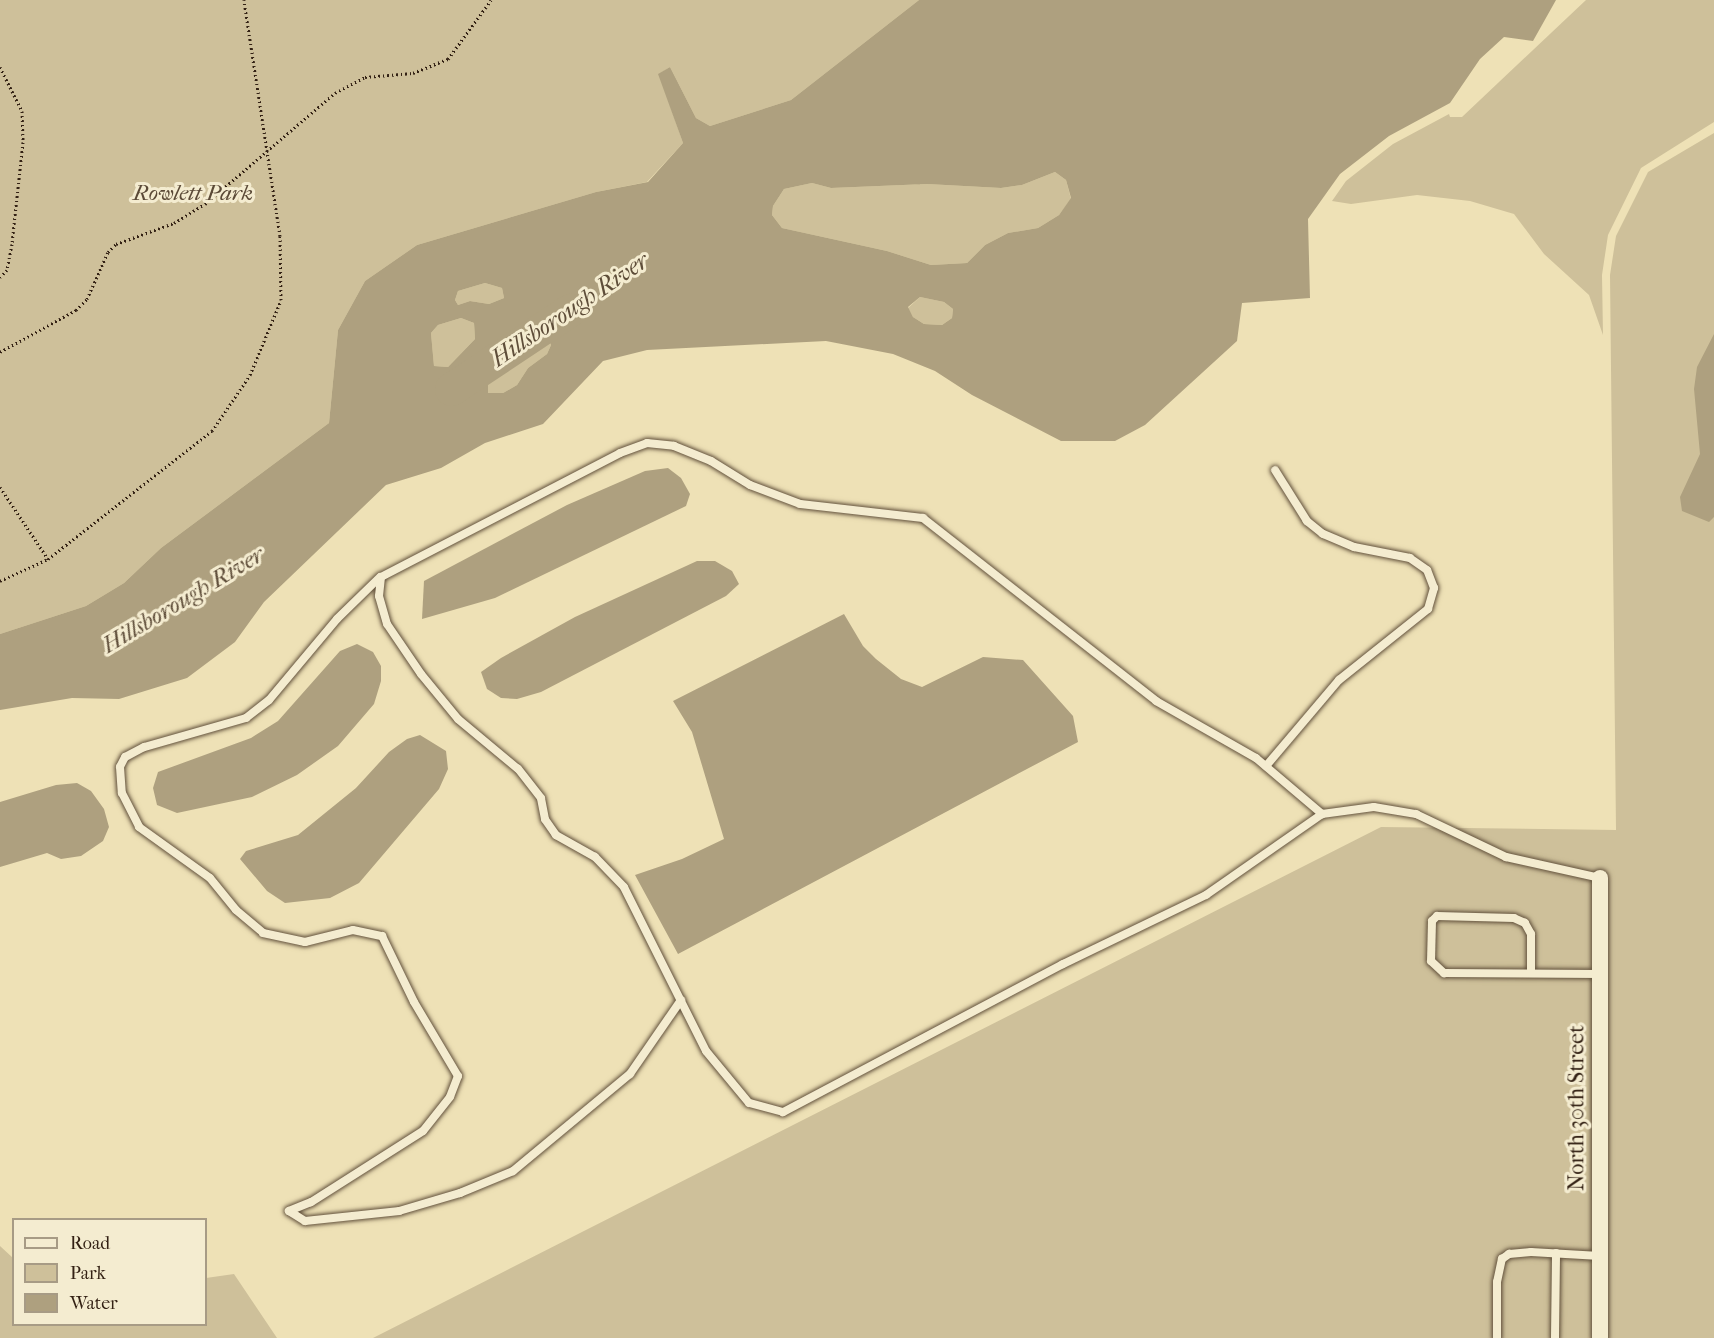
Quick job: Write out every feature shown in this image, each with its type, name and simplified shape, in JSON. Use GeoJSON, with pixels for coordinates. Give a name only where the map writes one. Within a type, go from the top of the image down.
{"type":"FeatureCollection","features":[{"type":"Feature","properties":{"kind":"street","name":"North 30th Street"},"geometry":{"type":"LineString","coordinates":[[1600,878],[1600,1338]]}},
{"type":"Feature","properties":{"kind":"lane"},"geometry":{"type":"LineString","coordinates":[[681,1000],[630,1074],[513,1171],[460,1193],[399,1211],[305,1221],[289,1211],[311,1202],[423,1131],[450,1097],[458,1076],[414,1002],[382,936],[352,930],[305,942],[263,933],[236,910],[210,878],[140,827],[122,793],[120,767],[125,757],[144,747],[246,718],[269,700],[337,620],[381,577],[620,453],[647,443],[674,446],[711,461],[750,485],[800,504],[923,518],[1156,702],[1266,766],[1322,814]]}},
{"type":"Feature","properties":{"kind":"lane"},"geometry":{"type":"LineString","coordinates":[[1266,766],[1339,680],[1428,609],[1434,588],[1427,570],[1410,558],[1354,547],[1323,534],[1307,521],[1275,470]]}},
{"type":"Feature","properties":{"kind":"lane"},"geometry":{"type":"LineString","coordinates":[[381,577],[379,597],[387,624],[421,674],[458,720],[519,769],[541,798],[545,819],[556,835],[595,857],[624,887],[706,1051],[749,1103],[783,1112],[1064,964],[1206,895],[1322,814],[1374,807],[1416,814],[1506,857],[1600,878]]}},
{"type":"Feature","properties":{"kind":"lane"},"geometry":{"type":"LineString","coordinates":[[1531,973],[1531,933],[1525,923],[1514,918],[1437,916],[1432,921],[1431,962],[1438,970],[1531,973],[1600,974]]}},
{"type":"Feature","properties":{"kind":"lane"},"geometry":{"type":"LineString","coordinates":[[1497,1338],[1497,1282],[1502,1259],[1509,1254],[1556,1253],[1600,1256]]}},
{"type":"Feature","properties":{"kind":"lane"},"geometry":{"type":"LineString","coordinates":[[1555,1338],[1556,1253]]}},
{"type":"Feature","properties":{"kind":"path"},"geometry":{"type":"LineString","coordinates":[[0,581],[48,559],[212,431],[250,375],[281,300],[280,236],[244,0]]}},
{"type":"Feature","properties":{"kind":"path"},"geometry":{"type":"LineString","coordinates":[[0,352],[76,310],[87,299],[108,252],[116,244],[174,223],[227,187],[321,104],[352,82],[413,73],[448,59],[491,0]]}},
{"type":"Feature","properties":{"kind":"path"},"geometry":{"type":"LineString","coordinates":[[0,67],[22,111],[23,142],[12,244],[7,270],[0,277]]}},
{"type":"Feature","properties":{"kind":"path"},"geometry":{"type":"LineString","coordinates":[[0,487],[48,559]]}},
{"type":"Feature","properties":{"kind":"green space","name":"Rowlett Park"},"geometry":{"type":"Polygon","coordinates":[[[0,0],[919,0],[791,100],[710,126],[696,118],[670,67],[659,74],[683,143],[647,182],[596,192],[417,245],[365,281],[338,330],[329,423],[161,548],[124,583],[86,606],[0,634],[0,0]]]}},
{"type":"Feature","properties":{"kind":"green space"},"geometry":{"type":"Polygon","coordinates":[[[1586,0],[1714,0],[1714,122],[1641,168],[1608,235],[1602,275],[1603,335],[1589,295],[1544,254],[1514,214],[1470,201],[1417,195],[1351,204],[1332,201],[1346,181],[1393,144],[1449,114],[1450,117],[1462,117],[1586,0]]]}},
{"type":"Feature","properties":{"kind":"green space"},"geometry":{"type":"Polygon","coordinates":[[[1714,133],[1714,1338],[373,1338],[1381,827],[1616,830],[1610,275],[1616,236],[1648,172],[1714,133]]]}},
{"type":"Feature","properties":{"kind":"green space"},"geometry":{"type":"Polygon","coordinates":[[[1055,172],[1066,180],[1071,199],[1059,215],[1038,228],[1008,233],[985,245],[967,263],[931,265],[887,251],[782,228],[772,215],[773,206],[784,189],[812,183],[831,188],[927,184],[1001,188],[1022,185],[1055,172]]]}},
{"type":"Feature","properties":{"kind":"green space"},"geometry":{"type":"Polygon","coordinates":[[[485,283],[502,288],[504,298],[489,304],[470,301],[458,305],[455,300],[458,291],[485,283]]]}},
{"type":"Feature","properties":{"kind":"green space"},"geometry":{"type":"Polygon","coordinates":[[[920,297],[944,302],[953,309],[952,318],[942,325],[924,324],[913,317],[908,308],[920,297]]]}},
{"type":"Feature","properties":{"kind":"green space"},"geometry":{"type":"Polygon","coordinates":[[[461,318],[474,323],[475,339],[448,367],[434,366],[431,333],[438,325],[461,318]]]}},
{"type":"Feature","properties":{"kind":"green space"},"geometry":{"type":"Polygon","coordinates":[[[532,336],[547,336],[551,345],[547,354],[528,368],[517,385],[503,393],[488,393],[488,365],[514,341],[532,336]]]}},
{"type":"Feature","properties":{"kind":"green space"},"geometry":{"type":"Polygon","coordinates":[[[0,1246],[12,1257],[12,1326],[207,1326],[207,1278],[234,1274],[277,1338],[0,1338],[0,1246]]]}},
{"type":"Feature","properties":{"kind":"water"},"geometry":{"type":"Polygon","coordinates":[[[919,0],[1556,0],[1533,41],[1504,37],[1480,59],[1450,103],[1389,136],[1340,174],[1308,219],[1310,298],[1242,303],[1237,341],[1145,425],[1115,441],[1061,441],[972,395],[935,371],[893,354],[826,341],[647,350],[603,361],[543,424],[485,443],[441,468],[386,485],[264,602],[235,642],[187,678],[119,699],[72,698],[0,710],[0,634],[86,606],[124,583],[161,548],[329,423],[338,330],[365,281],[417,245],[596,192],[648,182],[683,143],[658,74],[670,67],[696,118],[710,126],[791,100],[919,0]],[[1055,172],[1022,185],[1001,188],[927,184],[831,188],[812,183],[784,189],[773,206],[772,215],[782,228],[887,251],[931,265],[967,263],[985,245],[1008,233],[1038,228],[1059,215],[1071,198],[1066,180],[1055,172]],[[485,283],[458,291],[455,300],[458,305],[470,301],[489,304],[504,298],[502,288],[485,283]],[[920,297],[908,307],[913,317],[924,324],[942,325],[952,318],[953,309],[944,302],[920,297]],[[461,318],[438,325],[431,333],[434,366],[448,367],[475,339],[474,323],[461,318]],[[532,336],[514,341],[488,365],[488,393],[503,393],[517,385],[528,368],[547,354],[551,345],[547,336],[532,336]]]}},
{"type":"Feature","properties":{"kind":"water"},"geometry":{"type":"Polygon","coordinates":[[[1714,334],[1714,517],[1709,522],[1682,511],[1680,497],[1700,454],[1694,389],[1697,367],[1714,334]]]}},
{"type":"Feature","properties":{"kind":"water"},"geometry":{"type":"Polygon","coordinates":[[[668,468],[681,478],[690,494],[686,506],[495,598],[422,619],[424,581],[567,505],[645,471],[668,468]]]}},
{"type":"Feature","properties":{"kind":"water"},"geometry":{"type":"Polygon","coordinates":[[[697,561],[715,561],[732,571],[739,584],[726,596],[541,692],[517,699],[501,698],[487,689],[481,672],[501,658],[575,617],[697,561]]]}},
{"type":"Feature","properties":{"kind":"water"},"geometry":{"type":"Polygon","coordinates":[[[844,614],[863,646],[876,659],[901,679],[922,687],[983,657],[1023,660],[1073,716],[1078,742],[678,954],[635,875],[682,859],[724,839],[692,732],[673,701],[844,614]]]}},
{"type":"Feature","properties":{"kind":"water"},"geometry":{"type":"Polygon","coordinates":[[[357,644],[373,652],[381,666],[381,681],[374,704],[338,746],[297,775],[252,797],[177,813],[157,805],[153,788],[158,772],[251,738],[278,721],[340,651],[357,644]]]}},
{"type":"Feature","properties":{"kind":"water"},"geometry":{"type":"Polygon","coordinates":[[[420,735],[446,751],[448,769],[439,789],[359,883],[330,898],[285,903],[267,891],[240,859],[246,851],[298,835],[356,788],[389,752],[407,739],[420,735]]]}},
{"type":"Feature","properties":{"kind":"water"},"geometry":{"type":"Polygon","coordinates":[[[77,783],[91,791],[104,809],[109,827],[103,841],[81,856],[61,859],[47,853],[0,867],[0,802],[56,785],[77,783]]]}},
{"type":"Feature","properties":{"kind":"waterway","name":"Hillsborough River"},"geometry":{"type":"LineString","coordinates":[[451,389],[570,310]]}}]}
